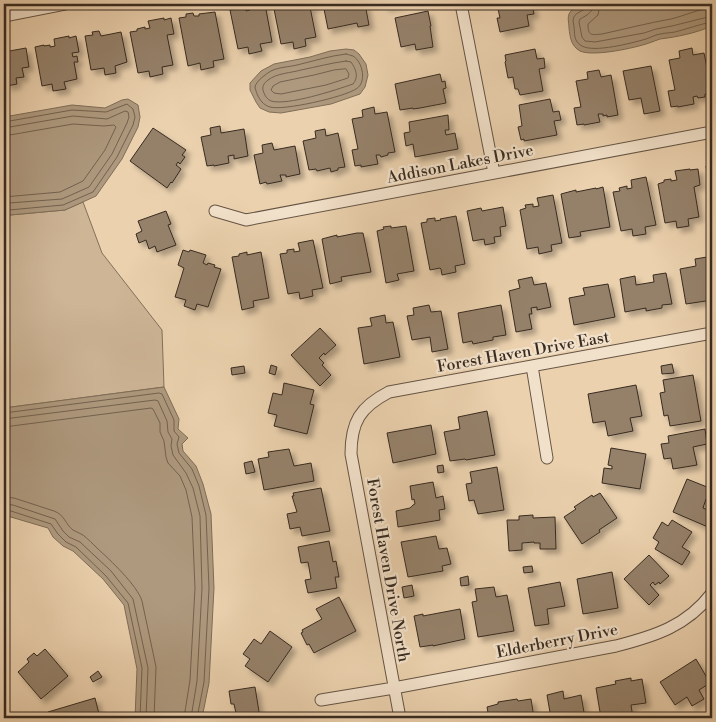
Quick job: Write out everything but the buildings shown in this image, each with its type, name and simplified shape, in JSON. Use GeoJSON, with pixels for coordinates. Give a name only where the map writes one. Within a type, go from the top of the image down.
{"type":"FeatureCollection","features":[{"type":"Feature","properties":{"kind":"street"},"geometry":{"type":"LineString","coordinates":[[4,16],[65,4]]}},
{"type":"Feature","properties":{"kind":"street"},"geometry":{"type":"LineString","coordinates":[[461,4],[494,173]]}},
{"type":"Feature","properties":{"kind":"street","name":"Addison Lakes Drive"},"geometry":{"type":"LineString","coordinates":[[215,211],[246,220],[712,132]]}},
{"type":"Feature","properties":{"kind":"street","name":"Forest Haven Drive East"},"geometry":{"type":"LineString","coordinates":[[354,427],[359,416],[367,406],[389,392],[712,333]]}},
{"type":"Feature","properties":{"kind":"street"},"geometry":{"type":"LineString","coordinates":[[532,366],[547,458]]}},
{"type":"Feature","properties":{"kind":"street","name":"Forest Haven Drive North"},"geometry":{"type":"LineString","coordinates":[[354,427],[351,440],[351,454],[400,718]]}},
{"type":"Feature","properties":{"kind":"street","name":"Elderberry Drive"},"geometry":{"type":"LineString","coordinates":[[321,700],[616,646],[648,638],[678,625],[704,604],[712,593]]}},
{"type":"Feature","properties":{"kind":"shaded area"},"geometry":{"type":"Polygon","coordinates":[[[83,202],[102,253],[162,330],[164,387],[4,408],[4,217],[65,210],[83,202]]]}},
{"type":"Feature","properties":{"kind":"water"},"geometry":{"type":"Polygon","coordinates":[[[590,4],[712,4],[712,26],[693,33],[660,39],[643,45],[604,52],[586,53],[577,49],[573,44],[568,16],[574,9],[590,4]]]}},
{"type":"Feature","properties":{"kind":"water"},"geometry":{"type":"Polygon","coordinates":[[[346,49],[354,50],[366,64],[368,75],[365,87],[360,94],[331,104],[281,113],[269,112],[260,108],[256,102],[250,90],[250,83],[261,71],[274,64],[346,49]]]}},
{"type":"Feature","properties":{"kind":"water"},"geometry":{"type":"Polygon","coordinates":[[[128,99],[138,105],[140,117],[138,127],[122,159],[96,196],[65,210],[4,217],[4,117],[72,105],[105,108],[128,99]]]}},
{"type":"Feature","properties":{"kind":"water"},"geometry":{"type":"Polygon","coordinates":[[[164,387],[179,419],[178,429],[188,438],[182,444],[183,451],[196,466],[211,514],[214,588],[209,683],[202,718],[135,718],[137,669],[124,605],[103,579],[73,551],[63,546],[53,537],[48,528],[4,515],[4,408],[164,387]]]}}]}
